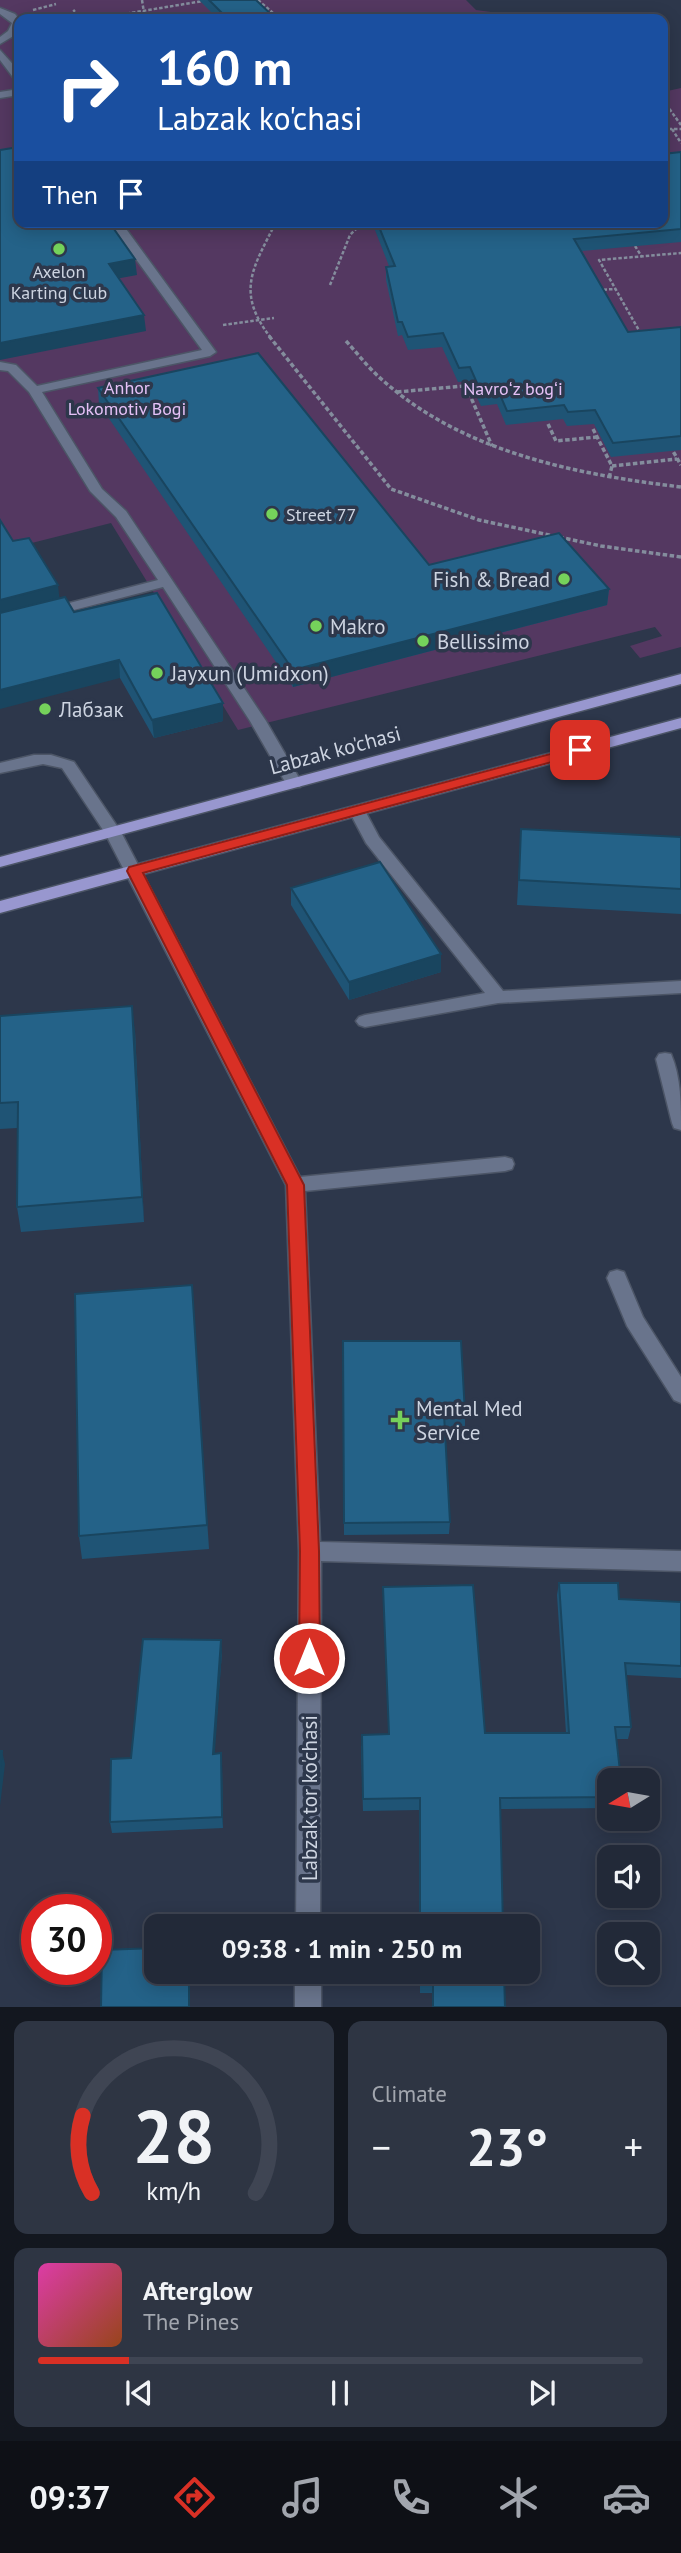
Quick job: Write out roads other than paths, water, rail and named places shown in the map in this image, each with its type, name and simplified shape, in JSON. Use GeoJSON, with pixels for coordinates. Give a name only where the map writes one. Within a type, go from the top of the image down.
{"type":"FeatureCollection","features":[{"type":"Feature","properties":{"kind":"main road","name":"Labzak ko'chasi"},"geometry":{"type":"LineString","coordinates":[[0,862],[681,679]]}},
{"type":"Feature","properties":{"kind":"main road"},"geometry":{"type":"LineString","coordinates":[[0,907],[681,723]]}},
{"type":"Feature","properties":{"kind":"street"},"geometry":{"type":"LineString","coordinates":[[0,53],[14,71]]}},
{"type":"Feature","properties":{"kind":"street"},"geometry":{"type":"LineString","coordinates":[[34,390],[210,352],[119,228]]}},
{"type":"Feature","properties":{"kind":"street"},"geometry":{"type":"LineString","coordinates":[[0,366],[12,368],[34,390],[97,491],[121,514],[167,582],[258,721],[294,783]]}},
{"type":"Feature","properties":{"kind":"street"},"geometry":{"type":"LineString","coordinates":[[0,625],[167,582]]}},
{"type":"Feature","properties":{"kind":"street","name":"Labzak tor ko'chasi"},"geometry":{"type":"LineString","coordinates":[[0,768],[42,759],[58,760],[68,765],[113,832],[295,1185],[310,1551],[308,1914]]}},
{"type":"Feature","properties":{"kind":"street"},"geometry":{"type":"LineString","coordinates":[[357,811],[372,839],[498,998]]}},
{"type":"Feature","properties":{"kind":"street"},"geometry":{"type":"LineString","coordinates":[[365,1021],[498,998],[681,987]]}},
{"type":"Feature","properties":{"kind":"street"},"geometry":{"type":"LineString","coordinates":[[665,1059],[681,1123]]}},
{"type":"Feature","properties":{"kind":"street"},"geometry":{"type":"LineString","coordinates":[[295,1185],[505,1164]]}},
{"type":"Feature","properties":{"kind":"street"},"geometry":{"type":"LineString","coordinates":[[617,1278],[634,1320],[681,1394]]}},
{"type":"Feature","properties":{"kind":"street"},"geometry":{"type":"LineString","coordinates":[[310,1551],[681,1561]]}},
{"type":"Feature","properties":{"kind":"street"},"geometry":{"type":"LineString","coordinates":[[308,1984],[308,2007]]}},
{"type":"Feature","properties":{"kind":"place","name":"Axelon Karting Club"},"geometry":{"type":"Point","coordinates":[59,249]}},
{"type":"Feature","properties":{"kind":"place","name":"Street 77"},"geometry":{"type":"Point","coordinates":[272,514]}},
{"type":"Feature","properties":{"kind":"place","name":"Fish & Bread"},"geometry":{"type":"Point","coordinates":[564,579]}},
{"type":"Feature","properties":{"kind":"place","name":"Makro"},"geometry":{"type":"Point","coordinates":[316,626]}},
{"type":"Feature","properties":{"kind":"place","name":"Bellissimo"},"geometry":{"type":"Point","coordinates":[423,641]}},
{"type":"Feature","properties":{"kind":"place","name":"Jayxun (Umidxon)"},"geometry":{"type":"Point","coordinates":[157,673]}},
{"type":"Feature","properties":{"kind":"place","name":"Лабзак"},"geometry":{"type":"Point","coordinates":[45,709]}},
{"type":"Feature","properties":{"kind":"place","name":"Mental Med Service"},"geometry":{"type":"Point","coordinates":[400,1420]}},
{"type":"Feature","properties":{"kind":"park label","name":"Navroʻz bogʻi"},"geometry":{"type":"Point","coordinates":[513,388]}},
{"type":"Feature","properties":{"kind":"park label","name":"Anhor Lokomotiv Bogi"},"geometry":{"type":"Point","coordinates":[127,397]}}]}
